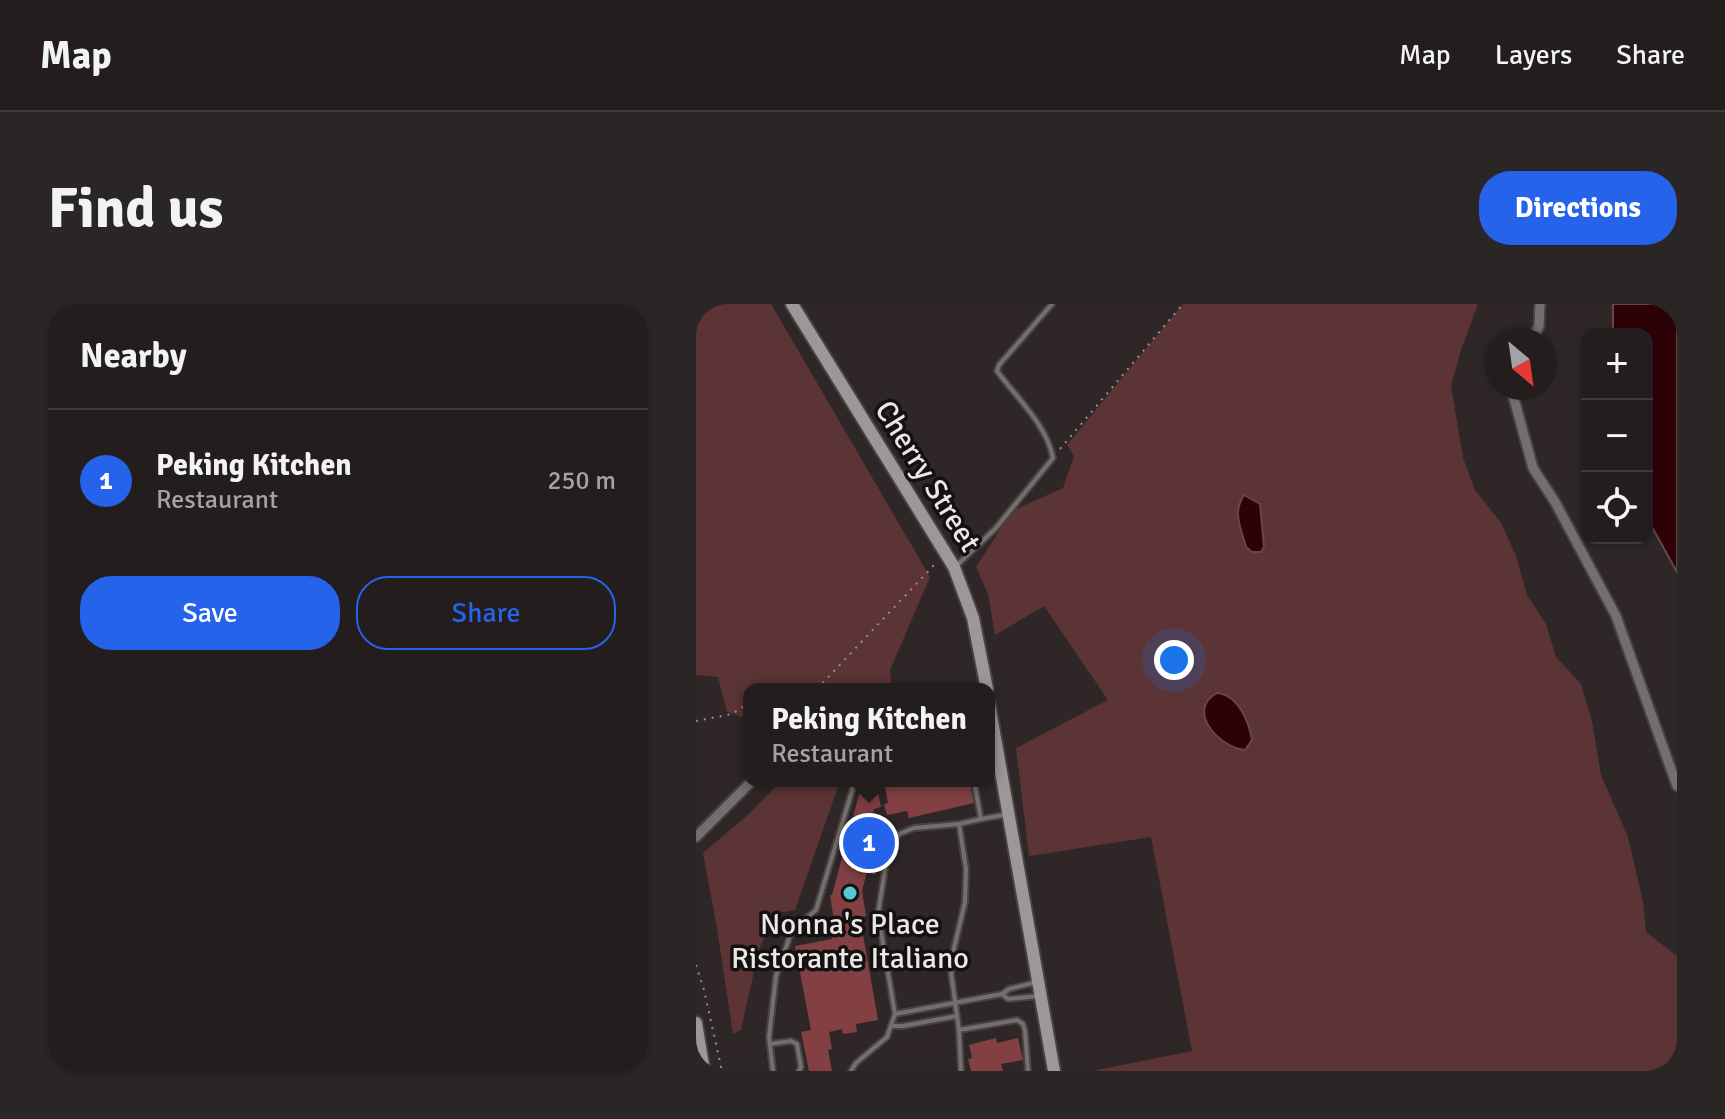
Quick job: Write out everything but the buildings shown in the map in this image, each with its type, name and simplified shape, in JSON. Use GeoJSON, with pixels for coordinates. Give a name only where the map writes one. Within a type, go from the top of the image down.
{"type":"FeatureCollection","features":[{"type":"Feature","properties":{"kind":"street","name":"Cherry Street"},"geometry":{"type":"LineString","coordinates":[[792,304],[954,567],[973,618],[986,683]]}},
{"type":"Feature","properties":{"kind":"street"},"geometry":{"type":"LineString","coordinates":[[1538,328],[1540,304]]}},
{"type":"Feature","properties":{"kind":"street"},"geometry":{"type":"LineString","coordinates":[[1514,400],[1533,468],[1555,502],[1616,616],[1676,782]]}},
{"type":"Feature","properties":{"kind":"street"},"geometry":{"type":"LineString","coordinates":[[995,739],[1054,1071]]}},
{"type":"Feature","properties":{"kind":"street"},"geometry":{"type":"LineString","coordinates":[[696,837],[746,787]]}},
{"type":"Feature","properties":{"kind":"street"},"geometry":{"type":"LineString","coordinates":[[696,1023],[704,1071]]}},
{"type":"Feature","properties":{"kind":"lane"},"geometry":{"type":"LineString","coordinates":[[954,567],[995,529],[1053,458],[1046,437],[1031,413],[997,371],[1052,304]]}},
{"type":"Feature","properties":{"kind":"lane"},"geometry":{"type":"LineString","coordinates":[[773,1071],[770,1044],[776,976],[792,930],[816,910],[853,787]]}},
{"type":"Feature","properties":{"kind":"lane"},"geometry":{"type":"LineString","coordinates":[[975,787],[981,819]]}},
{"type":"Feature","properties":{"kind":"lane"},"geometry":{"type":"LineString","coordinates":[[851,1071],[887,1037],[895,1014],[878,914],[888,850],[899,834],[914,828],[1008,815]]}},
{"type":"Feature","properties":{"kind":"lane"},"geometry":{"type":"LineString","coordinates":[[959,824],[966,869],[965,902],[950,965],[961,1071]]}},
{"type":"Feature","properties":{"kind":"lane"},"geometry":{"type":"LineString","coordinates":[[895,1014],[1002,994],[1039,981]]}},
{"type":"Feature","properties":{"kind":"lane"},"geometry":{"type":"LineString","coordinates":[[1002,994],[1008,999],[1040,996]]}},
{"type":"Feature","properties":{"kind":"lane"},"geometry":{"type":"LineString","coordinates":[[892,1026],[957,1016]]}},
{"type":"Feature","properties":{"kind":"lane"},"geometry":{"type":"LineString","coordinates":[[959,1030],[1017,1020],[1023,1024],[1025,1031],[1028,1071]]}},
{"type":"Feature","properties":{"kind":"lane"},"geometry":{"type":"LineString","coordinates":[[770,1044],[791,1041],[797,1044],[799,1071]]}},
{"type":"Feature","properties":{"kind":"path"},"geometry":{"type":"LineString","coordinates":[[1053,458],[1183,304]]}},
{"type":"Feature","properties":{"kind":"path"},"geometry":{"type":"LineString","coordinates":[[823,683],[946,552]]}},
{"type":"Feature","properties":{"kind":"path"},"geometry":{"type":"LineString","coordinates":[[696,721],[732,714],[743,707]]}},
{"type":"Feature","properties":{"kind":"path"},"geometry":{"type":"LineString","coordinates":[[696,965],[722,1071]]}},
{"type":"Feature","properties":{"kind":"shaded area"},"geometry":{"type":"Polygon","coordinates":[[[696,304],[771,304],[930,577],[890,670],[891,683],[743,683],[743,717],[727,712],[718,677],[696,675],[696,304]]]}},
{"type":"Feature","properties":{"kind":"shaded area"},"geometry":{"type":"Polygon","coordinates":[[[1183,304],[1478,304],[1451,386],[1463,458],[1475,490],[1501,523],[1516,556],[1527,595],[1546,624],[1556,657],[1581,684],[1592,721],[1601,775],[1628,837],[1643,902],[1646,932],[1677,956],[1677,1071],[1092,1071],[1192,1051],[1151,837],[1029,856],[1016,748],[1108,700],[1044,606],[995,635],[988,594],[976,567],[1012,511],[1063,488],[1074,456],[1067,445],[1183,304]]]}},
{"type":"Feature","properties":{"kind":"shaded area"},"geometry":{"type":"Polygon","coordinates":[[[1613,304],[1677,304],[1677,572],[1653,529],[1653,328],[1613,328],[1613,304]]]}},
{"type":"Feature","properties":{"kind":"shaded area"},"geometry":{"type":"Polygon","coordinates":[[[1244,495],[1260,504],[1264,547],[1261,552],[1252,552],[1246,547],[1238,514],[1244,495]]]}},
{"type":"Feature","properties":{"kind":"shaded area"},"geometry":{"type":"Polygon","coordinates":[[[1217,693],[1237,704],[1245,717],[1252,740],[1245,750],[1235,748],[1217,736],[1205,718],[1204,709],[1217,693]]]}},
{"type":"Feature","properties":{"kind":"shaded area"},"geometry":{"type":"Polygon","coordinates":[[[775,787],[838,787],[795,910],[777,913],[759,949],[741,1030],[733,1034],[703,853],[775,787]]]}},
{"type":"Feature","properties":{"kind":"place","name":"Peking Kitchen"},"geometry":{"type":"Point","coordinates":[869,843]}},
{"type":"Feature","properties":{"kind":"place","name":"Nonna's Place Ristorante Italiano"},"geometry":{"type":"Point","coordinates":[850,893]}}]}
